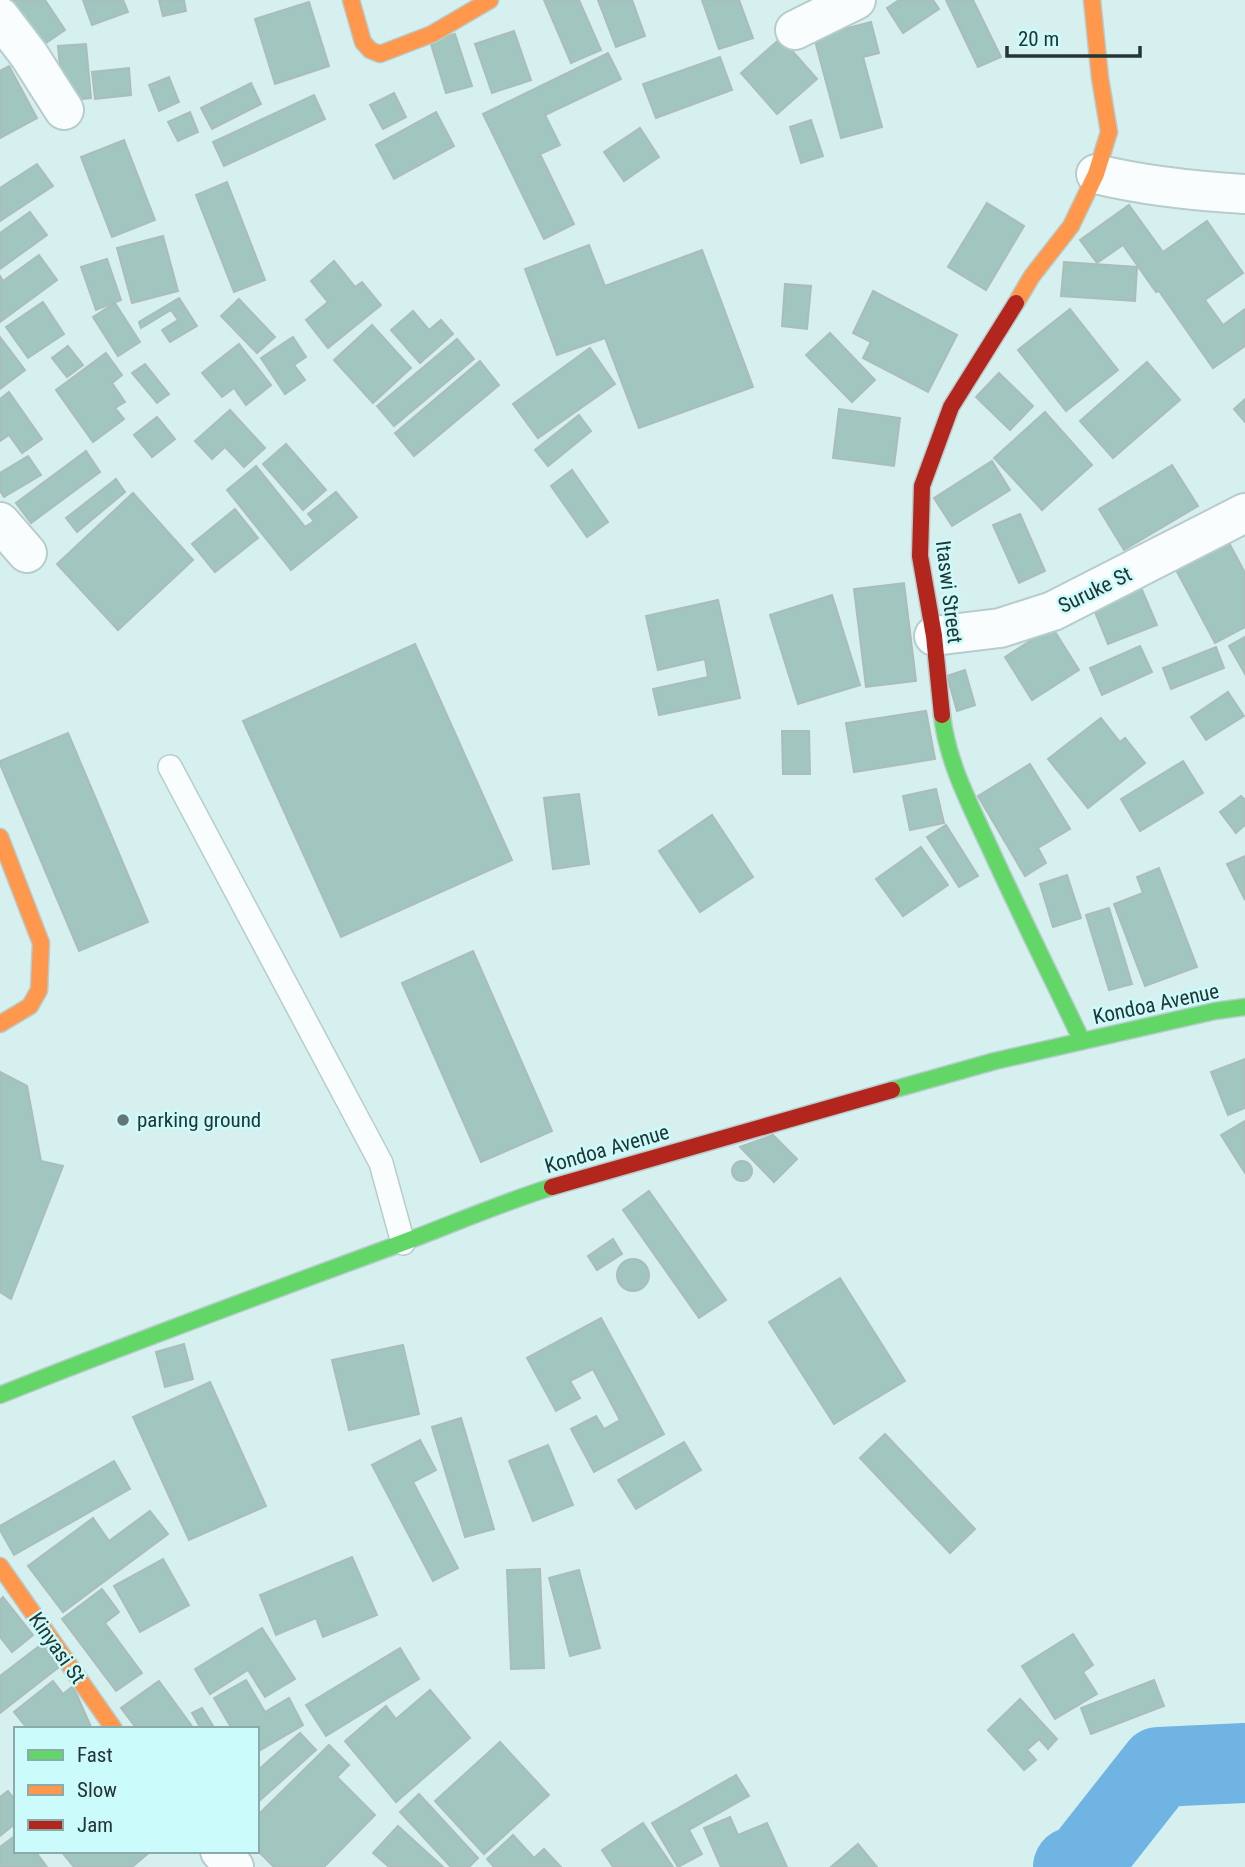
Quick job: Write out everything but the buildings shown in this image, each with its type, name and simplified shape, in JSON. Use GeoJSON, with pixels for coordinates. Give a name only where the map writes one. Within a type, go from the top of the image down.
{"type":"FeatureCollection","features":[{"type":"Feature","properties":{"kind":"street"},"geometry":{"type":"LineString","coordinates":[[351,0],[363,42],[370,50],[380,54],[432,34],[490,0]]}},
{"type":"Feature","properties":{"kind":"street"},"geometry":{"type":"LineString","coordinates":[[795,30],[856,0]]}},
{"type":"Feature","properties":{"kind":"street","name":"Itaswi Street"},"geometry":{"type":"LineString","coordinates":[[1082,1041],[962,787],[944,734],[934,636],[920,556],[922,486],[951,407],[1032,276],[1071,226],[1096,174],[1109,132],[1092,0]]}},
{"type":"Feature","properties":{"kind":"street"},"geometry":{"type":"LineString","coordinates":[[0,17],[29,55],[64,110]]}},
{"type":"Feature","properties":{"kind":"street"},"geometry":{"type":"LineString","coordinates":[[1096,174],[1132,183],[1245,194]]}},
{"type":"Feature","properties":{"kind":"street","name":"Suruke St"},"geometry":{"type":"LineString","coordinates":[[934,636],[1000,628],[1053,611],[1245,513]]}},
{"type":"Feature","properties":{"kind":"street"},"geometry":{"type":"LineString","coordinates":[[0,522],[27,553]]}},
{"type":"Feature","properties":{"kind":"street"},"geometry":{"type":"LineString","coordinates":[[0,837],[41,943],[39,990],[30,1006],[0,1024]]}},
{"type":"Feature","properties":{"kind":"street","name":"Kondoa Avenue"},"geometry":{"type":"LineString","coordinates":[[0,1395],[510,1200],[995,1061],[1216,1011],[1245,1007]]}},
{"type":"Feature","properties":{"kind":"street","name":"Kinyasi St"},"geometry":{"type":"LineString","coordinates":[[0,1566],[113,1727]]}},
{"type":"Feature","properties":{"kind":"street"},"geometry":{"type":"LineString","coordinates":[[222,1853],[234,1867]]}},
{"type":"Feature","properties":{"kind":"lane"},"geometry":{"type":"LineString","coordinates":[[170,767],[381,1163],[402,1243]]}},
{"type":"Feature","properties":{"kind":"waterway"},"geometry":{"type":"LineString","coordinates":[[1073,1867],[1081,1866],[1159,1767],[1245,1763]]}},
{"type":"Feature","properties":{"kind":"traffic: fast"},"geometry":{"type":"LineString","coordinates":[[942,715],[954,766],[967,799],[1082,1041]]}},
{"type":"Feature","properties":{"kind":"traffic: fast"},"geometry":{"type":"LineString","coordinates":[[892,1090],[995,1061],[1215,1011],[1245,1007]]}},
{"type":"Feature","properties":{"kind":"traffic: fast"},"geometry":{"type":"LineString","coordinates":[[0,1395],[552,1187]]}},
{"type":"Feature","properties":{"kind":"traffic: slow"},"geometry":{"type":"LineString","coordinates":[[351,0],[363,42],[370,50],[380,54],[432,34],[490,0]]}},
{"type":"Feature","properties":{"kind":"traffic: slow"},"geometry":{"type":"LineString","coordinates":[[1016,303],[1032,276],[1071,226],[1096,174],[1109,132],[1092,0]]}},
{"type":"Feature","properties":{"kind":"traffic: slow"},"geometry":{"type":"LineString","coordinates":[[0,837],[41,943],[39,990],[30,1006],[0,1024]]}},
{"type":"Feature","properties":{"kind":"traffic: slow"},"geometry":{"type":"LineString","coordinates":[[0,1566],[113,1727]]}},
{"type":"Feature","properties":{"kind":"traffic: jam"},"geometry":{"type":"LineString","coordinates":[[942,715],[934,636],[920,556],[922,486],[951,407],[1016,303]]}},
{"type":"Feature","properties":{"kind":"traffic: jam"},"geometry":{"type":"LineString","coordinates":[[552,1187],[892,1090]]}},
{"type":"Feature","properties":{"kind":"place","name":"parking ground"},"geometry":{"type":"Point","coordinates":[123,1120]}}]}
